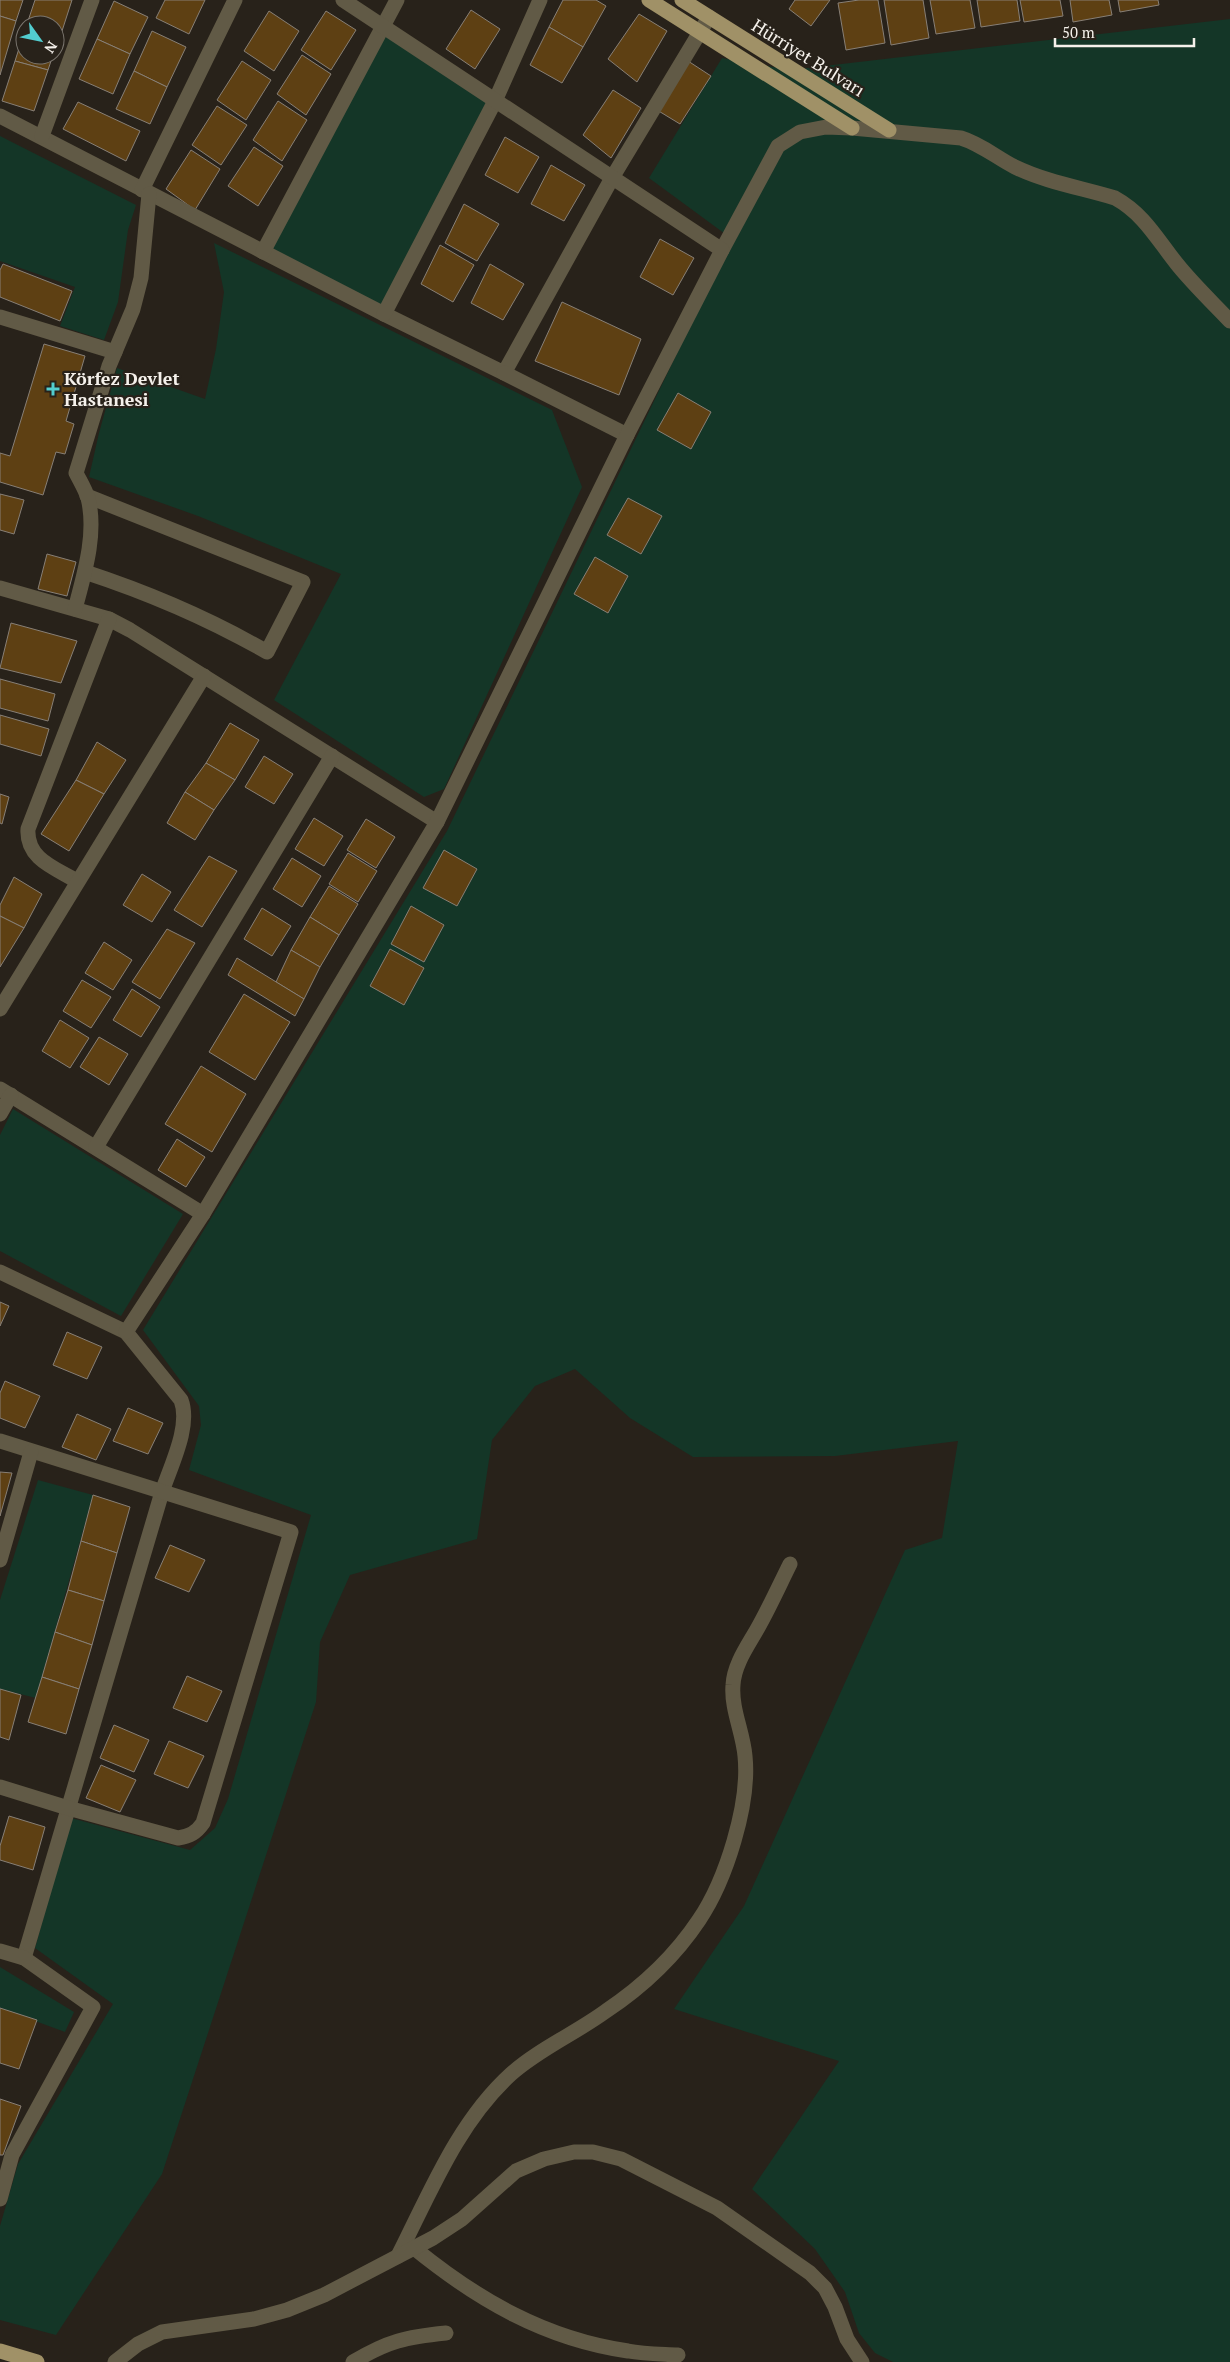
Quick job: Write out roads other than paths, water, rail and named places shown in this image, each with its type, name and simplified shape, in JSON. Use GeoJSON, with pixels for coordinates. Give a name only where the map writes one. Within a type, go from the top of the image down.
{"type":"FeatureCollection","features":[{"type":"Feature","properties":{"kind":"main road","name":"Hürriyet Bulvarı"},"geometry":{"type":"LineString","coordinates":[[649,0],[852,128]]}},
{"type":"Feature","properties":{"kind":"main road","name":"Hürriyet Bulvarı"},"geometry":{"type":"LineString","coordinates":[[682,0],[889,130]]}},
{"type":"Feature","properties":{"kind":"main road"},"geometry":{"type":"LineString","coordinates":[[0,2351],[37,2362]]}},
{"type":"Feature","properties":{"kind":"street"},"geometry":{"type":"LineString","coordinates":[[42,136],[92,0]]}},
{"type":"Feature","properties":{"kind":"street"},"geometry":{"type":"LineString","coordinates":[[75,609],[85,572],[91,516],[87,496],[76,473],[115,352],[133,309],[141,278],[146,192],[235,0]]}},
{"type":"Feature","properties":{"kind":"street"},"geometry":{"type":"LineString","coordinates":[[344,0],[722,250]]}},
{"type":"Feature","properties":{"kind":"street"},"geometry":{"type":"LineString","coordinates":[[263,252],[396,0]]}},
{"type":"Feature","properties":{"kind":"street"},"geometry":{"type":"LineString","coordinates":[[384,314],[495,101],[540,0]]}},
{"type":"Feature","properties":{"kind":"street"},"geometry":{"type":"LineString","coordinates":[[504,372],[612,178],[709,17]]}},
{"type":"Feature","properties":{"kind":"street"},"geometry":{"type":"LineString","coordinates":[[0,116],[384,314],[504,372],[627,435]]}},
{"type":"Feature","properties":{"kind":"street"},"geometry":{"type":"LineString","coordinates":[[126,1332],[203,1214],[436,822],[627,435],[778,146],[800,132],[826,127],[889,130],[961,138],[972,142],[1030,173],[1115,198],[1126,204],[1148,223],[1178,265],[1230,321]]}},
{"type":"Feature","properties":{"kind":"street"},"geometry":{"type":"LineString","coordinates":[[0,317],[115,352]]}},
{"type":"Feature","properties":{"kind":"street"},"geometry":{"type":"LineString","coordinates":[[85,572],[178,605],[224,627],[267,652],[303,582],[87,496]]}},
{"type":"Feature","properties":{"kind":"street"},"geometry":{"type":"LineString","coordinates":[[0,588],[108,619],[130,630],[436,822]]}},
{"type":"Feature","properties":{"kind":"street"},"geometry":{"type":"LineString","coordinates":[[77,881],[39,858],[30,849],[28,829],[108,619]]}},
{"type":"Feature","properties":{"kind":"street"},"geometry":{"type":"LineString","coordinates":[[0,1009],[204,676]]}},
{"type":"Feature","properties":{"kind":"street"},"geometry":{"type":"LineString","coordinates":[[96,1147],[332,756]]}},
{"type":"Feature","properties":{"kind":"street"},"geometry":{"type":"LineString","coordinates":[[0,1114],[5,1092],[203,1214]]}},
{"type":"Feature","properties":{"kind":"street"},"geometry":{"type":"LineString","coordinates":[[0,1272],[126,1332],[182,1400],[185,1410],[185,1423],[162,1492],[24,1958]]}},
{"type":"Feature","properties":{"kind":"street"},"geometry":{"type":"LineString","coordinates":[[0,1441],[291,1532],[204,1823],[199,1830],[190,1836],[178,1838],[0,1787]]}},
{"type":"Feature","properties":{"kind":"street"},"geometry":{"type":"LineString","coordinates":[[0,1560],[31,1452]]}},
{"type":"Feature","properties":{"kind":"street"},"geometry":{"type":"LineString","coordinates":[[398,2256],[466,2126],[492,2095],[512,2073],[607,2011],[641,1985],[676,1952],[700,1918],[724,1869],[740,1818],[747,1776],[745,1752],[733,1699],[735,1670],[790,1564]]}},
{"type":"Feature","properties":{"kind":"street"},"geometry":{"type":"LineString","coordinates":[[0,1951],[24,1958],[93,2007],[12,2155],[0,2199]]}},
{"type":"Feature","properties":{"kind":"street"},"geometry":{"type":"LineString","coordinates":[[115,2362],[138,2344],[162,2332],[254,2319],[287,2310],[324,2295],[414,2248],[462,2220],[516,2171],[544,2159],[574,2152],[593,2152],[621,2159],[717,2208],[810,2273],[824,2288],[836,2307],[846,2339],[862,2362]]}},
{"type":"Feature","properties":{"kind":"street"},"geometry":{"type":"LineString","coordinates":[[414,2248],[462,2286],[496,2306],[541,2327],[579,2340],[628,2351],[678,2355]]}},
{"type":"Feature","properties":{"kind":"street"},"geometry":{"type":"LineString","coordinates":[[353,2362],[399,2339],[446,2333]]}},
{"type":"Feature","properties":{"kind":"place","name":"Körfez Devlet Hastanesi"},"geometry":{"type":"Point","coordinates":[53,389]}}]}
